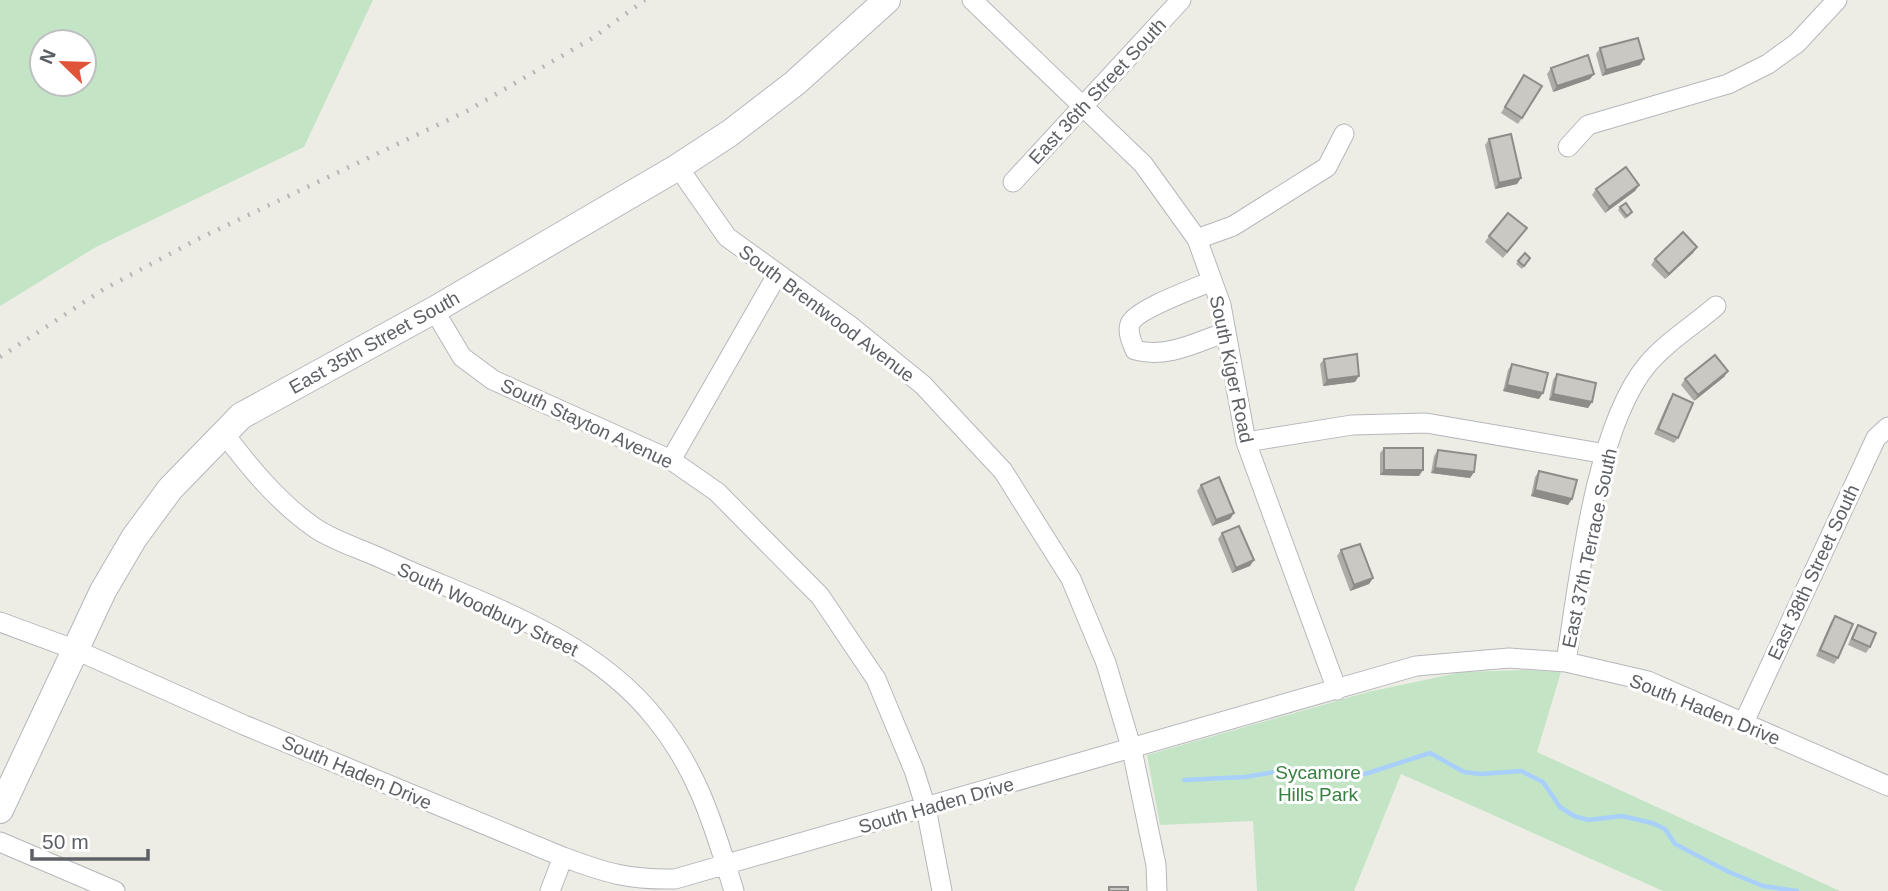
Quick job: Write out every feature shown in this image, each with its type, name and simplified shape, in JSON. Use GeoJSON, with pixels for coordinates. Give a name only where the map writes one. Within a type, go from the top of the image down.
{"type":"FeatureCollection","features":[{"type":"Feature","properties":{"kind":"main road","name":"East 35th Street South"},"geometry":{"type":"LineString","coordinates":[[0,810],[103,591],[134,538],[170,489],[223,432],[241,416],[434,310],[678,167],[730,133],[795,83],[887,0]]}},
{"type":"Feature","properties":{"kind":"street","name":"South Kiger Road"},"geometry":{"type":"LineString","coordinates":[[972,0],[1143,164],[1197,239],[1226,332],[1246,442],[1337,690]]}},
{"type":"Feature","properties":{"kind":"street","name":"East 36th Street South"},"geometry":{"type":"LineString","coordinates":[[1013,182],[1181,0]]}},
{"type":"Feature","properties":{"kind":"street"},"geometry":{"type":"LineString","coordinates":[[1568,147],[1588,125],[1728,84],[1768,64],[1797,43],[1837,0]]}},
{"type":"Feature","properties":{"kind":"street"},"geometry":{"type":"LineString","coordinates":[[1197,239],[1233,226],[1326,167],[1344,134]]}},
{"type":"Feature","properties":{"kind":"street","name":"South Brentwood Avenue"},"geometry":{"type":"LineString","coordinates":[[678,167],[727,236],[849,325],[923,385],[1003,471],[1071,579],[1107,663],[1132,750]]}},
{"type":"Feature","properties":{"kind":"street"},"geometry":{"type":"LineString","coordinates":[[671,460],[777,275]]}},
{"type":"Feature","properties":{"kind":"street"},"geometry":{"type":"LineString","coordinates":[[1212,281],[1140,313],[1130,323],[1129,337],[1135,350],[1150,354],[1168,352],[1226,332]]}},
{"type":"Feature","properties":{"kind":"street","name":"East 37th Terrace South"},"geometry":{"type":"LineString","coordinates":[[1566,662],[1586,543],[1606,454],[1622,404],[1648,364],[1716,306]]}},
{"type":"Feature","properties":{"kind":"street","name":"South Stayton Avenue"},"geometry":{"type":"LineString","coordinates":[[434,310],[462,357],[493,380],[671,460],[716,492],[820,596],[876,679],[914,770],[926,808],[942,891]]}},
{"type":"Feature","properties":{"kind":"street"},"geometry":{"type":"LineString","coordinates":[[1246,442],[1352,425],[1426,424],[1606,454]]}},
{"type":"Feature","properties":{"kind":"street","name":"East 38th Street South"},"geometry":{"type":"LineString","coordinates":[[1744,722],[1876,438],[1888,427]]}},
{"type":"Feature","properties":{"kind":"street","name":"South Woodbury Street"},"geometry":{"type":"LineString","coordinates":[[223,432],[257,477],[316,529],[550,634],[589,657],[615,677],[655,717],[687,764],[703,793],[734,891]]}},
{"type":"Feature","properties":{"kind":"street","name":"South Haden Drive"},"geometry":{"type":"LineString","coordinates":[[0,622],[76,650],[244,725],[563,858],[608,874],[636,880],[675,878],[1132,750],[1416,666],[1446,661],[1509,658],[1566,662],[1648,681],[1888,786]]}},
{"type":"Feature","properties":{"kind":"street"},"geometry":{"type":"LineString","coordinates":[[1132,750],[1156,865],[1157,891]]}},
{"type":"Feature","properties":{"kind":"street"},"geometry":{"type":"LineString","coordinates":[[0,842],[115,891]]}},
{"type":"Feature","properties":{"kind":"street"},"geometry":{"type":"LineString","coordinates":[[550,891],[563,858]]}},
{"type":"Feature","properties":{"kind":"green space"},"geometry":{"type":"Polygon","coordinates":[[[0,0],[373,0],[304,147],[96,247],[0,306],[0,0]]]}},
{"type":"Feature","properties":{"kind":"green space","name":"Sycamore Hills Park"},"geometry":{"type":"Polygon","coordinates":[[[1462,672],[1561,672],[1537,752],[1840,891],[1663,891],[1401,774],[1354,891],[1257,891],[1253,821],[1160,825],[1147,755],[1368,692],[1462,672]]]}},
{"type":"Feature","properties":{"kind":"building"},"geometry":{"type":"Polygon","coordinates":[[[1638,38],[1644,59],[1606,70],[1600,48],[1638,38]]]}},
{"type":"Feature","properties":{"kind":"building"},"geometry":{"type":"Polygon","coordinates":[[[1588,55],[1594,74],[1557,86],[1551,68],[1588,55]]]}},
{"type":"Feature","properties":{"kind":"building"},"geometry":{"type":"Polygon","coordinates":[[[1524,75],[1542,86],[1522,118],[1505,107],[1524,75]]]}},
{"type":"Feature","properties":{"kind":"building"},"geometry":{"type":"Polygon","coordinates":[[[1511,134],[1521,178],[1499,183],[1489,139],[1511,134]]]}},
{"type":"Feature","properties":{"kind":"building"},"geometry":{"type":"Polygon","coordinates":[[[1626,167],[1639,185],[1609,207],[1596,189],[1626,167]]]}},
{"type":"Feature","properties":{"kind":"building"},"geometry":{"type":"Polygon","coordinates":[[[1626,203],[1632,212],[1627,216],[1620,207],[1626,203]]]}},
{"type":"Feature","properties":{"kind":"building"},"geometry":{"type":"Polygon","coordinates":[[[1508,213],[1527,228],[1507,252],[1489,236],[1508,213]]]}},
{"type":"Feature","properties":{"kind":"building"},"geometry":{"type":"Polygon","coordinates":[[[1683,232],[1697,247],[1669,274],[1655,259],[1683,232]]]}},
{"type":"Feature","properties":{"kind":"building"},"geometry":{"type":"Polygon","coordinates":[[[1525,253],[1530,258],[1524,266],[1518,261],[1525,253]]]}},
{"type":"Feature","properties":{"kind":"building"},"geometry":{"type":"Polygon","coordinates":[[[1357,354],[1359,376],[1327,380],[1324,359],[1357,354]]]}},
{"type":"Feature","properties":{"kind":"building"},"geometry":{"type":"Polygon","coordinates":[[[1715,355],[1728,371],[1698,395],[1685,379],[1715,355]]]}},
{"type":"Feature","properties":{"kind":"building"},"geometry":{"type":"Polygon","coordinates":[[[1512,364],[1548,373],[1543,393],[1507,385],[1512,364]]]}},
{"type":"Feature","properties":{"kind":"building"},"geometry":{"type":"Polygon","coordinates":[[[1557,374],[1596,383],[1592,402],[1553,394],[1557,374]]]}},
{"type":"Feature","properties":{"kind":"building"},"geometry":{"type":"Polygon","coordinates":[[[1673,394],[1693,403],[1678,438],[1658,429],[1673,394]]]}},
{"type":"Feature","properties":{"kind":"building"},"geometry":{"type":"Polygon","coordinates":[[[1384,448],[1423,448],[1423,470],[1384,470],[1384,448]]]}},
{"type":"Feature","properties":{"kind":"building"},"geometry":{"type":"Polygon","coordinates":[[[1438,450],[1476,455],[1474,472],[1435,468],[1438,450]]]}},
{"type":"Feature","properties":{"kind":"building"},"geometry":{"type":"Polygon","coordinates":[[[1539,471],[1577,480],[1572,499],[1535,490],[1539,471]]]}},
{"type":"Feature","properties":{"kind":"building"},"geometry":{"type":"Polygon","coordinates":[[[1219,477],[1234,513],[1216,520],[1201,485],[1219,477]]]}},
{"type":"Feature","properties":{"kind":"building"},"geometry":{"type":"Polygon","coordinates":[[[1239,526],[1254,560],[1236,568],[1222,533],[1239,526]]]}},
{"type":"Feature","properties":{"kind":"building"},"geometry":{"type":"Polygon","coordinates":[[[1360,544],[1373,578],[1354,585],[1341,550],[1360,544]]]}},
{"type":"Feature","properties":{"kind":"building"},"geometry":{"type":"Polygon","coordinates":[[[1835,616],[1853,624],[1838,658],[1820,650],[1835,616]]]}},
{"type":"Feature","properties":{"kind":"building"},"geometry":{"type":"Polygon","coordinates":[[[1858,625],[1876,633],[1870,647],[1852,639],[1858,625]]]}},
{"type":"Feature","properties":{"kind":"building"},"geometry":{"type":"Polygon","coordinates":[[[1109,887],[1128,887],[1128,891],[1109,891],[1109,887]]]}},
{"type":"Feature","properties":{"kind":"waterway"},"geometry":{"type":"LineString","coordinates":[[1365,774],[1430,753],[1464,772],[1481,774],[1521,771],[1543,782],[1560,807],[1574,816],[1588,820],[1622,816],[1652,823],[1665,829],[1675,844],[1729,872],[1763,886],[1797,891]]}},
{"type":"Feature","properties":{"kind":"waterway"},"geometry":{"type":"LineString","coordinates":[[1184,780],[1245,777],[1293,769],[1358,774]]}},
{"type":"Feature","properties":{"kind":"railway"},"geometry":{"type":"LineString","coordinates":[[0,357],[104,289],[198,239],[467,111],[591,39],[645,0]]}}]}
